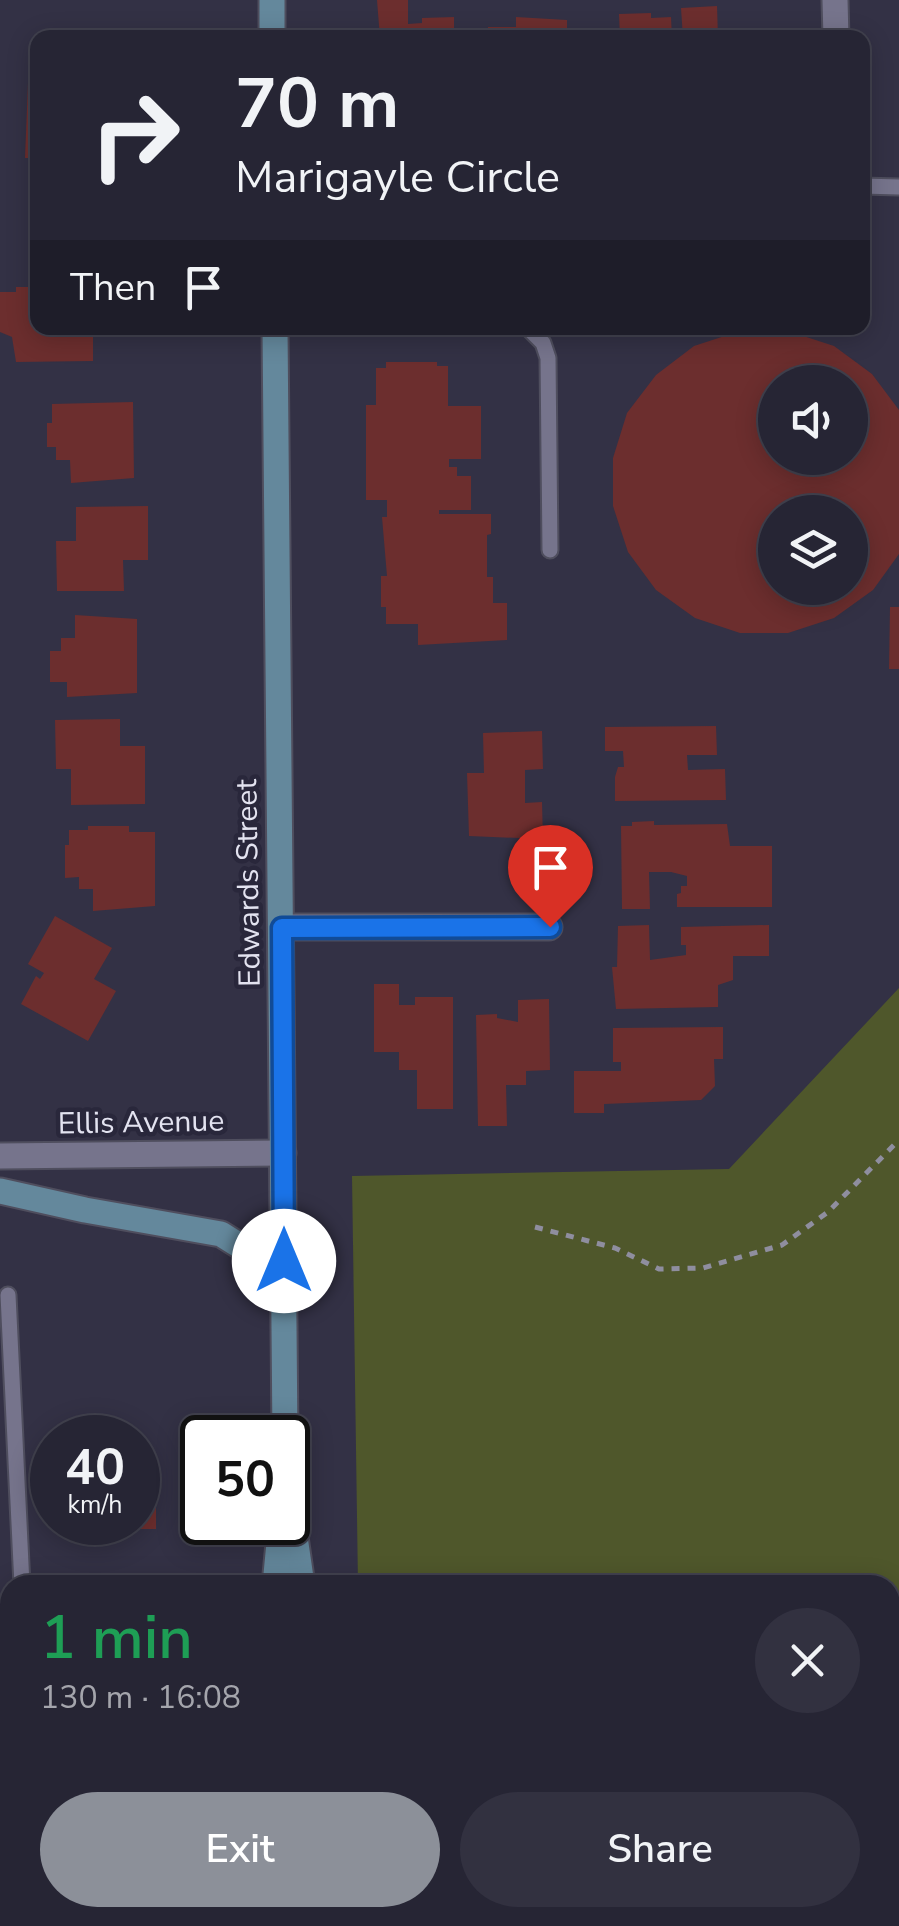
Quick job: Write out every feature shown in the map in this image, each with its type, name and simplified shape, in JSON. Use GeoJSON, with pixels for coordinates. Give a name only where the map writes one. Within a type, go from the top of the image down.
{"type":"FeatureCollection","features":[{"type":"Feature","properties":{"kind":"main road"},"geometry":{"type":"LineString","coordinates":[[272,0],[272,30]]}},
{"type":"Feature","properties":{"kind":"main road","name":"Edwards Street"},"geometry":{"type":"LineString","coordinates":[[276,335],[286,1415]]}},
{"type":"Feature","properties":{"kind":"main road"},"geometry":{"type":"LineString","coordinates":[[0,1191],[222,1234],[264,1261],[284,1282]]}},
{"type":"Feature","properties":{"kind":"main road"},"geometry":{"type":"LineString","coordinates":[[276,1575],[279,1545]]}},
{"type":"Feature","properties":{"kind":"main road"},"geometry":{"type":"LineString","coordinates":[[296,1545],[301,1575]]}},
{"type":"Feature","properties":{"kind":"street"},"geometry":{"type":"LineString","coordinates":[[835,0],[836,30]]}},
{"type":"Feature","properties":{"kind":"street"},"geometry":{"type":"LineString","coordinates":[[282,928],[550,927]]}},
{"type":"Feature","properties":{"kind":"street","name":"Ellis Avenue"},"geometry":{"type":"LineString","coordinates":[[0,1156],[283,1153]]}},
{"type":"Feature","properties":{"kind":"lane"},"geometry":{"type":"LineString","coordinates":[[870,186],[899,187]]}},
{"type":"Feature","properties":{"kind":"lane"},"geometry":{"type":"LineString","coordinates":[[535,335],[544,343],[548,358],[550,550]]}},
{"type":"Feature","properties":{"kind":"lane"},"geometry":{"type":"LineString","coordinates":[[8,1295],[22,1575]]}},
{"type":"Feature","properties":{"kind":"path"},"geometry":{"type":"LineString","coordinates":[[535,1227],[615,1248],[659,1269],[703,1268],[782,1245],[828,1212],[899,1140]]}},
{"type":"Feature","properties":{"kind":"green space"},"geometry":{"type":"Polygon","coordinates":[[[899,988],[899,1575],[358,1575],[352,1176],[729,1169],[899,988]]]}},
{"type":"Feature","properties":{"kind":"building"},"geometry":{"type":"Polygon","coordinates":[[[377,0],[408,0],[408,24],[422,23],[422,18],[454,17],[454,30],[379,30],[377,0]]]}},
{"type":"Feature","properties":{"kind":"building"},"geometry":{"type":"Polygon","coordinates":[[[717,6],[718,30],[682,30],[681,8],[717,6]]]}},
{"type":"Feature","properties":{"kind":"building"},"geometry":{"type":"Polygon","coordinates":[[[619,14],[671,17],[672,30],[620,30],[619,14]]]}},
{"type":"Feature","properties":{"kind":"building"},"geometry":{"type":"Polygon","coordinates":[[[516,17],[567,20],[567,30],[488,30],[516,27],[516,17]]]}},
{"type":"Feature","properties":{"kind":"building"},"geometry":{"type":"Polygon","coordinates":[[[28,83],[30,83],[30,158],[25,158],[28,83]]]}},
{"type":"Feature","properties":{"kind":"building"},"geometry":{"type":"Polygon","coordinates":[[[16,287],[30,287],[30,335],[93,335],[93,361],[16,362],[12,337],[0,332],[0,292],[16,292],[16,287]]]}},
{"type":"Feature","properties":{"kind":"building"},"geometry":{"type":"Polygon","coordinates":[[[728,335],[800,335],[834,346],[860,365],[758,365],[758,475],[868,475],[868,371],[899,410],[899,554],[868,594],[868,495],[758,495],[758,605],[852,605],[834,618],[788,633],[740,633],[695,618],[656,590],[628,552],[613,506],[613,458],[627,413],[656,375],[694,346],[728,335]]]}},
{"type":"Feature","properties":{"kind":"building"},"geometry":{"type":"Polygon","coordinates":[[[386,362],[437,362],[437,366],[448,366],[448,406],[481,406],[481,459],[449,459],[449,467],[457,467],[457,476],[471,476],[471,510],[439,510],[439,514],[491,514],[487,577],[493,577],[493,603],[507,603],[507,640],[418,645],[418,624],[386,624],[386,607],[381,607],[381,576],[387,576],[382,517],[387,517],[387,500],[366,500],[366,405],[376,405],[376,368],[386,368],[386,362]]]}},
{"type":"Feature","properties":{"kind":"building"},"geometry":{"type":"Polygon","coordinates":[[[133,402],[134,478],[71,483],[70,460],[56,460],[56,447],[47,447],[52,404],[133,402]]]}},
{"type":"Feature","properties":{"kind":"building"},"geometry":{"type":"Polygon","coordinates":[[[148,506],[148,560],[123,560],[124,591],[57,591],[56,541],[76,541],[76,507],[148,506]]]}},
{"type":"Feature","properties":{"kind":"building"},"geometry":{"type":"Polygon","coordinates":[[[890,607],[899,607],[899,669],[889,669],[890,607]]]}},
{"type":"Feature","properties":{"kind":"building"},"geometry":{"type":"Polygon","coordinates":[[[75,615],[137,619],[137,693],[67,697],[67,682],[50,682],[50,651],[61,651],[61,638],[75,638],[75,615]]]}},
{"type":"Feature","properties":{"kind":"building"},"geometry":{"type":"Polygon","coordinates":[[[120,719],[120,746],[145,746],[145,804],[71,805],[71,769],[56,769],[55,720],[120,719]]]}},
{"type":"Feature","properties":{"kind":"building"},"geometry":{"type":"Polygon","coordinates":[[[716,726],[717,755],[687,755],[688,770],[725,769],[726,800],[615,801],[615,777],[618,767],[624,767],[623,751],[605,751],[605,727],[716,726]]]}},
{"type":"Feature","properties":{"kind":"building"},"geometry":{"type":"Polygon","coordinates":[[[542,731],[543,769],[525,770],[525,803],[542,802],[543,839],[469,836],[467,773],[484,773],[483,733],[542,731]]]}},
{"type":"Feature","properties":{"kind":"building"},"geometry":{"type":"Polygon","coordinates":[[[654,821],[654,825],[727,824],[730,846],[772,846],[772,907],[677,907],[677,894],[681,893],[681,886],[687,886],[687,876],[649,872],[650,909],[622,909],[621,826],[654,821]]]}},
{"type":"Feature","properties":{"kind":"building"},"geometry":{"type":"Polygon","coordinates":[[[88,826],[129,826],[129,832],[155,832],[155,906],[93,911],[93,889],[79,889],[79,877],[65,878],[69,830],[88,830],[88,826]]]}},
{"type":"Feature","properties":{"kind":"building"},"geometry":{"type":"Polygon","coordinates":[[[55,916],[112,948],[94,979],[116,991],[88,1041],[21,1004],[36,976],[40,979],[44,973],[28,964],[55,916]]]}},
{"type":"Feature","properties":{"kind":"building"},"geometry":{"type":"Polygon","coordinates":[[[649,925],[650,960],[686,955],[686,945],[681,945],[681,927],[769,925],[769,956],[733,956],[733,980],[718,985],[718,1007],[616,1009],[612,967],[617,967],[618,926],[649,925]]]}},
{"type":"Feature","properties":{"kind":"building"},"geometry":{"type":"Polygon","coordinates":[[[374,984],[399,984],[399,1005],[415,1005],[415,997],[453,997],[453,1109],[417,1109],[417,1070],[399,1070],[399,1052],[374,1052],[374,984]]]}},
{"type":"Feature","properties":{"kind":"building"},"geometry":{"type":"Polygon","coordinates":[[[549,999],[550,1070],[526,1071],[526,1085],[506,1085],[507,1126],[478,1126],[476,1015],[497,1014],[497,1018],[518,1022],[518,1000],[549,999]]]}},
{"type":"Feature","properties":{"kind":"building"},"geometry":{"type":"Polygon","coordinates":[[[723,1027],[723,1059],[714,1059],[715,1086],[701,1100],[604,1104],[604,1113],[574,1113],[574,1071],[621,1071],[621,1062],[613,1062],[613,1028],[723,1027]]]}},
{"type":"Feature","properties":{"kind":"route"},"geometry":{"type":"LineString","coordinates":[[284,1261],[282,928],[550,927]]}}]}
